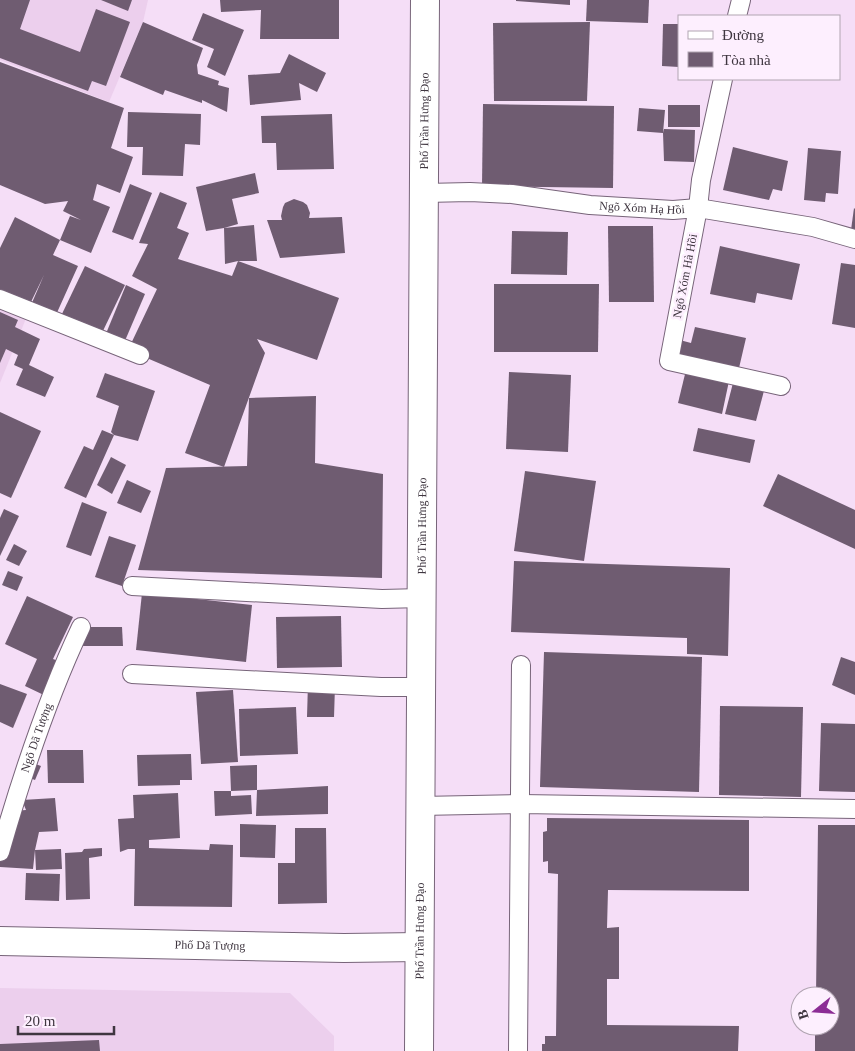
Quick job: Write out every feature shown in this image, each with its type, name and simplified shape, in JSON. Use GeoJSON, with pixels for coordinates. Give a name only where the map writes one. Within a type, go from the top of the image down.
{"type":"FeatureCollection","features":[{"type":"Feature","properties":{"kind":"main road","name":"Phố Trần Hưng Đạo"},"geometry":{"type":"LineString","coordinates":[[419,1051],[426,0]]}},
{"type":"Feature","properties":{"kind":"main road","name":"Phố Dã Tượng"},"geometry":{"type":"LineString","coordinates":[[0,941],[334,948],[419,947]]}},
{"type":"Feature","properties":{"kind":"lane"},"geometry":{"type":"LineString","coordinates":[[737,15],[740,0]]}},
{"type":"Feature","properties":{"kind":"lane","name":"Ngõ Xóm Hà Hồi"},"geometry":{"type":"LineString","coordinates":[[723,80],[701,180],[698,208],[669,361],[781,386]]}},
{"type":"Feature","properties":{"kind":"lane","name":"Ngõ Xóm Hạ Hồi"},"geometry":{"type":"LineString","coordinates":[[425,193],[470,192],[512,194],[590,205],[673,210],[698,208],[813,227],[855,239]]}},
{"type":"Feature","properties":{"kind":"lane"},"geometry":{"type":"LineString","coordinates":[[0,299],[140,355]]}},
{"type":"Feature","properties":{"kind":"lane"},"geometry":{"type":"LineString","coordinates":[[132,586],[382,599],[422,598]]}},
{"type":"Feature","properties":{"kind":"lane","name":"Ngõ Dã Tượng"},"geometry":{"type":"LineString","coordinates":[[0,852],[27,761],[64,663],[81,627]]}},
{"type":"Feature","properties":{"kind":"lane"},"geometry":{"type":"LineString","coordinates":[[518,1051],[521,665]]}},
{"type":"Feature","properties":{"kind":"lane"},"geometry":{"type":"LineString","coordinates":[[132,674],[372,687],[422,687]]}},
{"type":"Feature","properties":{"kind":"lane"},"geometry":{"type":"LineString","coordinates":[[420,806],[521,804],[855,809]]}},
{"type":"Feature","properties":{"kind":"shaded area"},"geometry":{"type":"Polygon","coordinates":[[[0,0],[148,0],[143,22],[109,102],[0,60],[0,0]]]}},
{"type":"Feature","properties":{"kind":"shaded area"},"geometry":{"type":"Polygon","coordinates":[[[0,305],[27,316],[0,383],[0,305]]]}},
{"type":"Feature","properties":{"kind":"shaded area"},"geometry":{"type":"Polygon","coordinates":[[[0,988],[290,993],[334,1036],[334,1051],[0,1051],[0,988]]]}},
{"type":"Feature","properties":{"kind":"building"},"geometry":{"type":"Polygon","coordinates":[[[0,0],[30,0],[20,29],[80,52],[96,9],[130,22],[106,86],[92,81],[88,91],[0,58],[0,0]]]}},
{"type":"Feature","properties":{"kind":"building"},"geometry":{"type":"Polygon","coordinates":[[[101,0],[132,0],[128,11],[101,0]]]}},
{"type":"Feature","properties":{"kind":"building"},"geometry":{"type":"Polygon","coordinates":[[[220,0],[339,0],[339,39],[260,39],[261,10],[221,12],[220,0]]]}},
{"type":"Feature","properties":{"kind":"building"},"geometry":{"type":"Polygon","coordinates":[[[570,0],[570,5],[516,1],[570,0]]]}},
{"type":"Feature","properties":{"kind":"building"},"geometry":{"type":"Polygon","coordinates":[[[587,0],[649,0],[648,23],[586,21],[587,0]]]}},
{"type":"Feature","properties":{"kind":"building"},"geometry":{"type":"Polygon","coordinates":[[[203,13],[244,30],[225,76],[207,67],[214,49],[192,40],[203,13]]]}},
{"type":"Feature","properties":{"kind":"building"},"geometry":{"type":"Polygon","coordinates":[[[143,22],[203,48],[197,65],[198,74],[219,81],[218,85],[229,88],[227,112],[202,100],[202,103],[165,90],[163,95],[120,77],[143,22]]]}},
{"type":"Feature","properties":{"kind":"building"},"geometry":{"type":"Polygon","coordinates":[[[590,22],[587,101],[494,101],[493,23],[590,22]]]}},
{"type":"Feature","properties":{"kind":"building"},"geometry":{"type":"Polygon","coordinates":[[[663,24],[678,24],[678,67],[662,66],[663,24]]]}},
{"type":"Feature","properties":{"kind":"building"},"geometry":{"type":"Polygon","coordinates":[[[289,54],[326,73],[317,92],[299,83],[301,100],[250,105],[248,75],[280,73],[289,54]]]}},
{"type":"Feature","properties":{"kind":"building"},"geometry":{"type":"Polygon","coordinates":[[[0,62],[124,108],[111,148],[133,157],[120,193],[97,184],[93,200],[110,207],[91,253],[60,240],[70,216],[81,220],[63,211],[68,201],[45,204],[0,185],[0,62]]]}},
{"type":"Feature","properties":{"kind":"building"},"geometry":{"type":"Polygon","coordinates":[[[483,104],[614,106],[613,188],[482,186],[483,104]]]}},
{"type":"Feature","properties":{"kind":"building"},"geometry":{"type":"Polygon","coordinates":[[[668,105],[700,105],[700,127],[668,127],[668,105]]]}},
{"type":"Feature","properties":{"kind":"building"},"geometry":{"type":"Polygon","coordinates":[[[639,108],[665,110],[663,133],[637,131],[639,108]]]}},
{"type":"Feature","properties":{"kind":"building"},"geometry":{"type":"Polygon","coordinates":[[[128,112],[201,114],[200,145],[185,144],[183,176],[142,175],[143,147],[127,147],[128,112]]]}},
{"type":"Feature","properties":{"kind":"building"},"geometry":{"type":"Polygon","coordinates":[[[332,114],[334,169],[277,170],[276,143],[262,143],[261,116],[332,114]]]}},
{"type":"Feature","properties":{"kind":"building"},"geometry":{"type":"Polygon","coordinates":[[[664,129],[695,130],[694,162],[664,161],[664,129]]]}},
{"type":"Feature","properties":{"kind":"building"},"geometry":{"type":"Polygon","coordinates":[[[733,147],[788,161],[782,191],[773,189],[769,200],[723,190],[733,147]]]}},
{"type":"Feature","properties":{"kind":"building"},"geometry":{"type":"Polygon","coordinates":[[[808,148],[841,151],[838,194],[826,193],[825,202],[804,200],[808,148]]]}},
{"type":"Feature","properties":{"kind":"building"},"geometry":{"type":"Polygon","coordinates":[[[255,173],[259,193],[232,199],[238,224],[206,231],[196,187],[255,173]]]}},
{"type":"Feature","properties":{"kind":"building"},"geometry":{"type":"Polygon","coordinates":[[[130,184],[152,193],[133,240],[112,232],[130,184]]]}},
{"type":"Feature","properties":{"kind":"building"},"geometry":{"type":"Polygon","coordinates":[[[160,192],[187,203],[177,228],[189,233],[178,259],[232,276],[238,261],[339,298],[317,360],[257,339],[265,353],[224,467],[185,453],[210,385],[128,350],[157,289],[132,276],[148,244],[139,243],[160,192]]]}},
{"type":"Feature","properties":{"kind":"building"},"geometry":{"type":"Polygon","coordinates":[[[294,199],[307,205],[310,213],[309,218],[342,217],[345,253],[280,258],[267,220],[282,220],[281,216],[285,203],[294,199]]]}},
{"type":"Feature","properties":{"kind":"building"},"geometry":{"type":"Polygon","coordinates":[[[854,208],[855,230],[851,230],[854,208]]]}},
{"type":"Feature","properties":{"kind":"building"},"geometry":{"type":"Polygon","coordinates":[[[15,217],[60,240],[53,255],[78,266],[55,317],[31,305],[44,275],[30,304],[0,289],[0,248],[15,217]]]}},
{"type":"Feature","properties":{"kind":"building"},"geometry":{"type":"Polygon","coordinates":[[[254,225],[257,261],[238,261],[225,264],[224,228],[254,225]]]}},
{"type":"Feature","properties":{"kind":"building"},"geometry":{"type":"Polygon","coordinates":[[[608,226],[653,226],[654,302],[609,302],[608,226]]]}},
{"type":"Feature","properties":{"kind":"building"},"geometry":{"type":"Polygon","coordinates":[[[512,231],[568,232],[567,275],[511,274],[512,231]]]}},
{"type":"Feature","properties":{"kind":"building"},"geometry":{"type":"Polygon","coordinates":[[[720,246],[800,264],[792,300],[757,293],[755,303],[710,294],[720,246]]]}},
{"type":"Feature","properties":{"kind":"building"},"geometry":{"type":"Polygon","coordinates":[[[841,263],[855,265],[855,328],[832,324],[841,263]]]}},
{"type":"Feature","properties":{"kind":"building"},"geometry":{"type":"Polygon","coordinates":[[[85,266],[125,285],[101,335],[61,316],[85,266]]]}},
{"type":"Feature","properties":{"kind":"building"},"geometry":{"type":"Polygon","coordinates":[[[494,284],[599,284],[598,352],[494,352],[494,284]]]}},
{"type":"Feature","properties":{"kind":"building"},"geometry":{"type":"Polygon","coordinates":[[[126,285],[145,294],[124,343],[105,336],[126,285]]]}},
{"type":"Feature","properties":{"kind":"building"},"geometry":{"type":"Polygon","coordinates":[[[0,312],[18,320],[15,327],[40,339],[29,365],[54,377],[45,397],[16,385],[23,369],[14,365],[18,355],[6,349],[0,363],[0,312]]]}},
{"type":"Feature","properties":{"kind":"building"},"geometry":{"type":"Polygon","coordinates":[[[695,327],[746,338],[739,368],[673,354],[676,339],[691,343],[695,327]]]}},
{"type":"Feature","properties":{"kind":"building"},"geometry":{"type":"Polygon","coordinates":[[[686,370],[729,381],[722,414],[678,403],[686,370]]]}},
{"type":"Feature","properties":{"kind":"building"},"geometry":{"type":"Polygon","coordinates":[[[509,372],[571,375],[568,452],[506,449],[509,372]]]}},
{"type":"Feature","properties":{"kind":"building"},"geometry":{"type":"Polygon","coordinates":[[[105,373],[155,391],[138,441],[114,435],[111,432],[119,406],[96,397],[105,373]]]}},
{"type":"Feature","properties":{"kind":"building"},"geometry":{"type":"Polygon","coordinates":[[[734,379],[765,387],[756,421],[725,414],[734,379]]]}},
{"type":"Feature","properties":{"kind":"building"},"geometry":{"type":"Polygon","coordinates":[[[316,396],[315,463],[383,474],[382,578],[138,570],[166,468],[247,466],[249,398],[316,396]]]}},
{"type":"Feature","properties":{"kind":"building"},"geometry":{"type":"Polygon","coordinates":[[[0,412],[41,431],[11,498],[0,493],[0,412]]]}},
{"type":"Feature","properties":{"kind":"building"},"geometry":{"type":"Polygon","coordinates":[[[698,428],[755,440],[750,463],[693,451],[698,428]]]}},
{"type":"Feature","properties":{"kind":"building"},"geometry":{"type":"Polygon","coordinates":[[[102,430],[114,435],[86,498],[64,488],[84,446],[93,450],[102,430]]]}},
{"type":"Feature","properties":{"kind":"building"},"geometry":{"type":"Polygon","coordinates":[[[111,457],[126,465],[112,494],[97,485],[111,457]]]}},
{"type":"Feature","properties":{"kind":"building"},"geometry":{"type":"Polygon","coordinates":[[[525,471],[596,481],[584,561],[514,551],[525,471]]]}},
{"type":"Feature","properties":{"kind":"building"},"geometry":{"type":"Polygon","coordinates":[[[778,474],[855,510],[855,549],[763,506],[778,474]]]}},
{"type":"Feature","properties":{"kind":"building"},"geometry":{"type":"Polygon","coordinates":[[[127,480],[151,491],[141,513],[117,503],[127,480]]]}},
{"type":"Feature","properties":{"kind":"building"},"geometry":{"type":"Polygon","coordinates":[[[82,502],[107,512],[91,556],[66,547],[82,502]]]}},
{"type":"Feature","properties":{"kind":"building"},"geometry":{"type":"Polygon","coordinates":[[[4,509],[19,516],[0,556],[0,518],[4,509]]]}},
{"type":"Feature","properties":{"kind":"building"},"geometry":{"type":"Polygon","coordinates":[[[109,536],[136,545],[122,586],[95,577],[109,536]]]}},
{"type":"Feature","properties":{"kind":"building"},"geometry":{"type":"Polygon","coordinates":[[[14,544],[27,551],[19,566],[6,560],[14,544]]]}},
{"type":"Feature","properties":{"kind":"building"},"geometry":{"type":"Polygon","coordinates":[[[514,561],[730,568],[728,656],[687,654],[687,638],[511,632],[514,561]]]}},
{"type":"Feature","properties":{"kind":"building"},"geometry":{"type":"Polygon","coordinates":[[[8,571],[23,577],[17,591],[2,585],[8,571]]]}},
{"type":"Feature","properties":{"kind":"building"},"geometry":{"type":"Polygon","coordinates":[[[142,593],[252,605],[246,662],[136,650],[142,593]]]}},
{"type":"Feature","properties":{"kind":"building"},"geometry":{"type":"Polygon","coordinates":[[[27,596],[73,617],[53,659],[64,663],[48,697],[25,686],[37,659],[5,644],[27,596]]]}},
{"type":"Feature","properties":{"kind":"building"},"geometry":{"type":"Polygon","coordinates":[[[341,616],[342,667],[277,668],[276,617],[341,616]]]}},
{"type":"Feature","properties":{"kind":"building"},"geometry":{"type":"Polygon","coordinates":[[[81,627],[122,627],[123,646],[75,646],[81,627]]]}},
{"type":"Feature","properties":{"kind":"building"},"geometry":{"type":"Polygon","coordinates":[[[544,652],[702,657],[699,792],[540,787],[544,652]]]}},
{"type":"Feature","properties":{"kind":"building"},"geometry":{"type":"Polygon","coordinates":[[[841,657],[855,662],[855,695],[832,685],[841,657]]]}},
{"type":"Feature","properties":{"kind":"building"},"geometry":{"type":"Polygon","coordinates":[[[308,683],[335,685],[334,717],[307,717],[308,683]]]}},
{"type":"Feature","properties":{"kind":"building"},"geometry":{"type":"Polygon","coordinates":[[[0,684],[27,694],[13,728],[0,722],[0,684]]]}},
{"type":"Feature","properties":{"kind":"building"},"geometry":{"type":"Polygon","coordinates":[[[233,690],[238,762],[201,764],[196,692],[233,690]]]}},
{"type":"Feature","properties":{"kind":"building"},"geometry":{"type":"Polygon","coordinates":[[[720,706],[803,707],[801,797],[719,795],[720,706]]]}},
{"type":"Feature","properties":{"kind":"building"},"geometry":{"type":"Polygon","coordinates":[[[296,707],[298,754],[240,756],[239,709],[296,707]]]}},
{"type":"Feature","properties":{"kind":"building"},"geometry":{"type":"Polygon","coordinates":[[[821,723],[855,724],[855,792],[819,791],[821,723]]]}},
{"type":"Feature","properties":{"kind":"building"},"geometry":{"type":"Polygon","coordinates":[[[47,750],[83,750],[84,783],[48,783],[47,750]]]}},
{"type":"Feature","properties":{"kind":"building"},"geometry":{"type":"Polygon","coordinates":[[[191,754],[192,780],[180,780],[180,785],[138,786],[137,755],[191,754]]]}},
{"type":"Feature","properties":{"kind":"building"},"geometry":{"type":"Polygon","coordinates":[[[27,761],[41,766],[35,780],[22,775],[27,761]]]}},
{"type":"Feature","properties":{"kind":"building"},"geometry":{"type":"Polygon","coordinates":[[[257,765],[257,790],[231,791],[230,766],[257,765]]]}},
{"type":"Feature","properties":{"kind":"building"},"geometry":{"type":"Polygon","coordinates":[[[328,786],[328,814],[256,816],[257,790],[328,786]]]}},
{"type":"Feature","properties":{"kind":"building"},"geometry":{"type":"Polygon","coordinates":[[[214,791],[231,791],[231,796],[251,795],[252,814],[215,816],[214,791]]]}},
{"type":"Feature","properties":{"kind":"building"},"geometry":{"type":"Polygon","coordinates":[[[178,793],[180,838],[149,840],[149,848],[209,850],[210,844],[233,845],[232,907],[134,906],[135,849],[120,852],[118,819],[134,818],[133,795],[178,793]]]}},
{"type":"Feature","properties":{"kind":"building"},"geometry":{"type":"Polygon","coordinates":[[[55,798],[58,831],[39,832],[33,869],[0,867],[0,852],[12,811],[26,810],[22,800],[55,798]]]}},
{"type":"Feature","properties":{"kind":"building"},"geometry":{"type":"Polygon","coordinates":[[[547,818],[749,820],[749,891],[608,890],[607,928],[619,927],[619,979],[607,979],[607,1025],[739,1026],[738,1051],[542,1051],[542,1044],[545,1044],[545,1036],[556,1036],[558,874],[548,873],[548,861],[543,862],[543,832],[547,831],[547,818]]]}},
{"type":"Feature","properties":{"kind":"building"},"geometry":{"type":"Polygon","coordinates":[[[240,824],[276,825],[275,858],[240,857],[240,824]]]}},
{"type":"Feature","properties":{"kind":"building"},"geometry":{"type":"Polygon","coordinates":[[[818,825],[855,825],[855,1051],[815,1051],[815,1036],[840,1036],[840,986],[816,986],[818,825]]]}},
{"type":"Feature","properties":{"kind":"building"},"geometry":{"type":"Polygon","coordinates":[[[295,828],[326,828],[327,903],[278,904],[278,863],[295,863],[295,828]]]}},
{"type":"Feature","properties":{"kind":"building"},"geometry":{"type":"Polygon","coordinates":[[[102,848],[102,856],[89,858],[90,899],[66,900],[65,853],[102,848]]]}},
{"type":"Feature","properties":{"kind":"building"},"geometry":{"type":"Polygon","coordinates":[[[61,849],[62,869],[36,870],[35,850],[61,849]]]}},
{"type":"Feature","properties":{"kind":"building"},"geometry":{"type":"Polygon","coordinates":[[[26,873],[60,874],[59,901],[25,900],[26,873]]]}},
{"type":"Feature","properties":{"kind":"building"},"geometry":{"type":"Polygon","coordinates":[[[99,1040],[100,1051],[0,1051],[0,1044],[99,1040]]]}}]}
